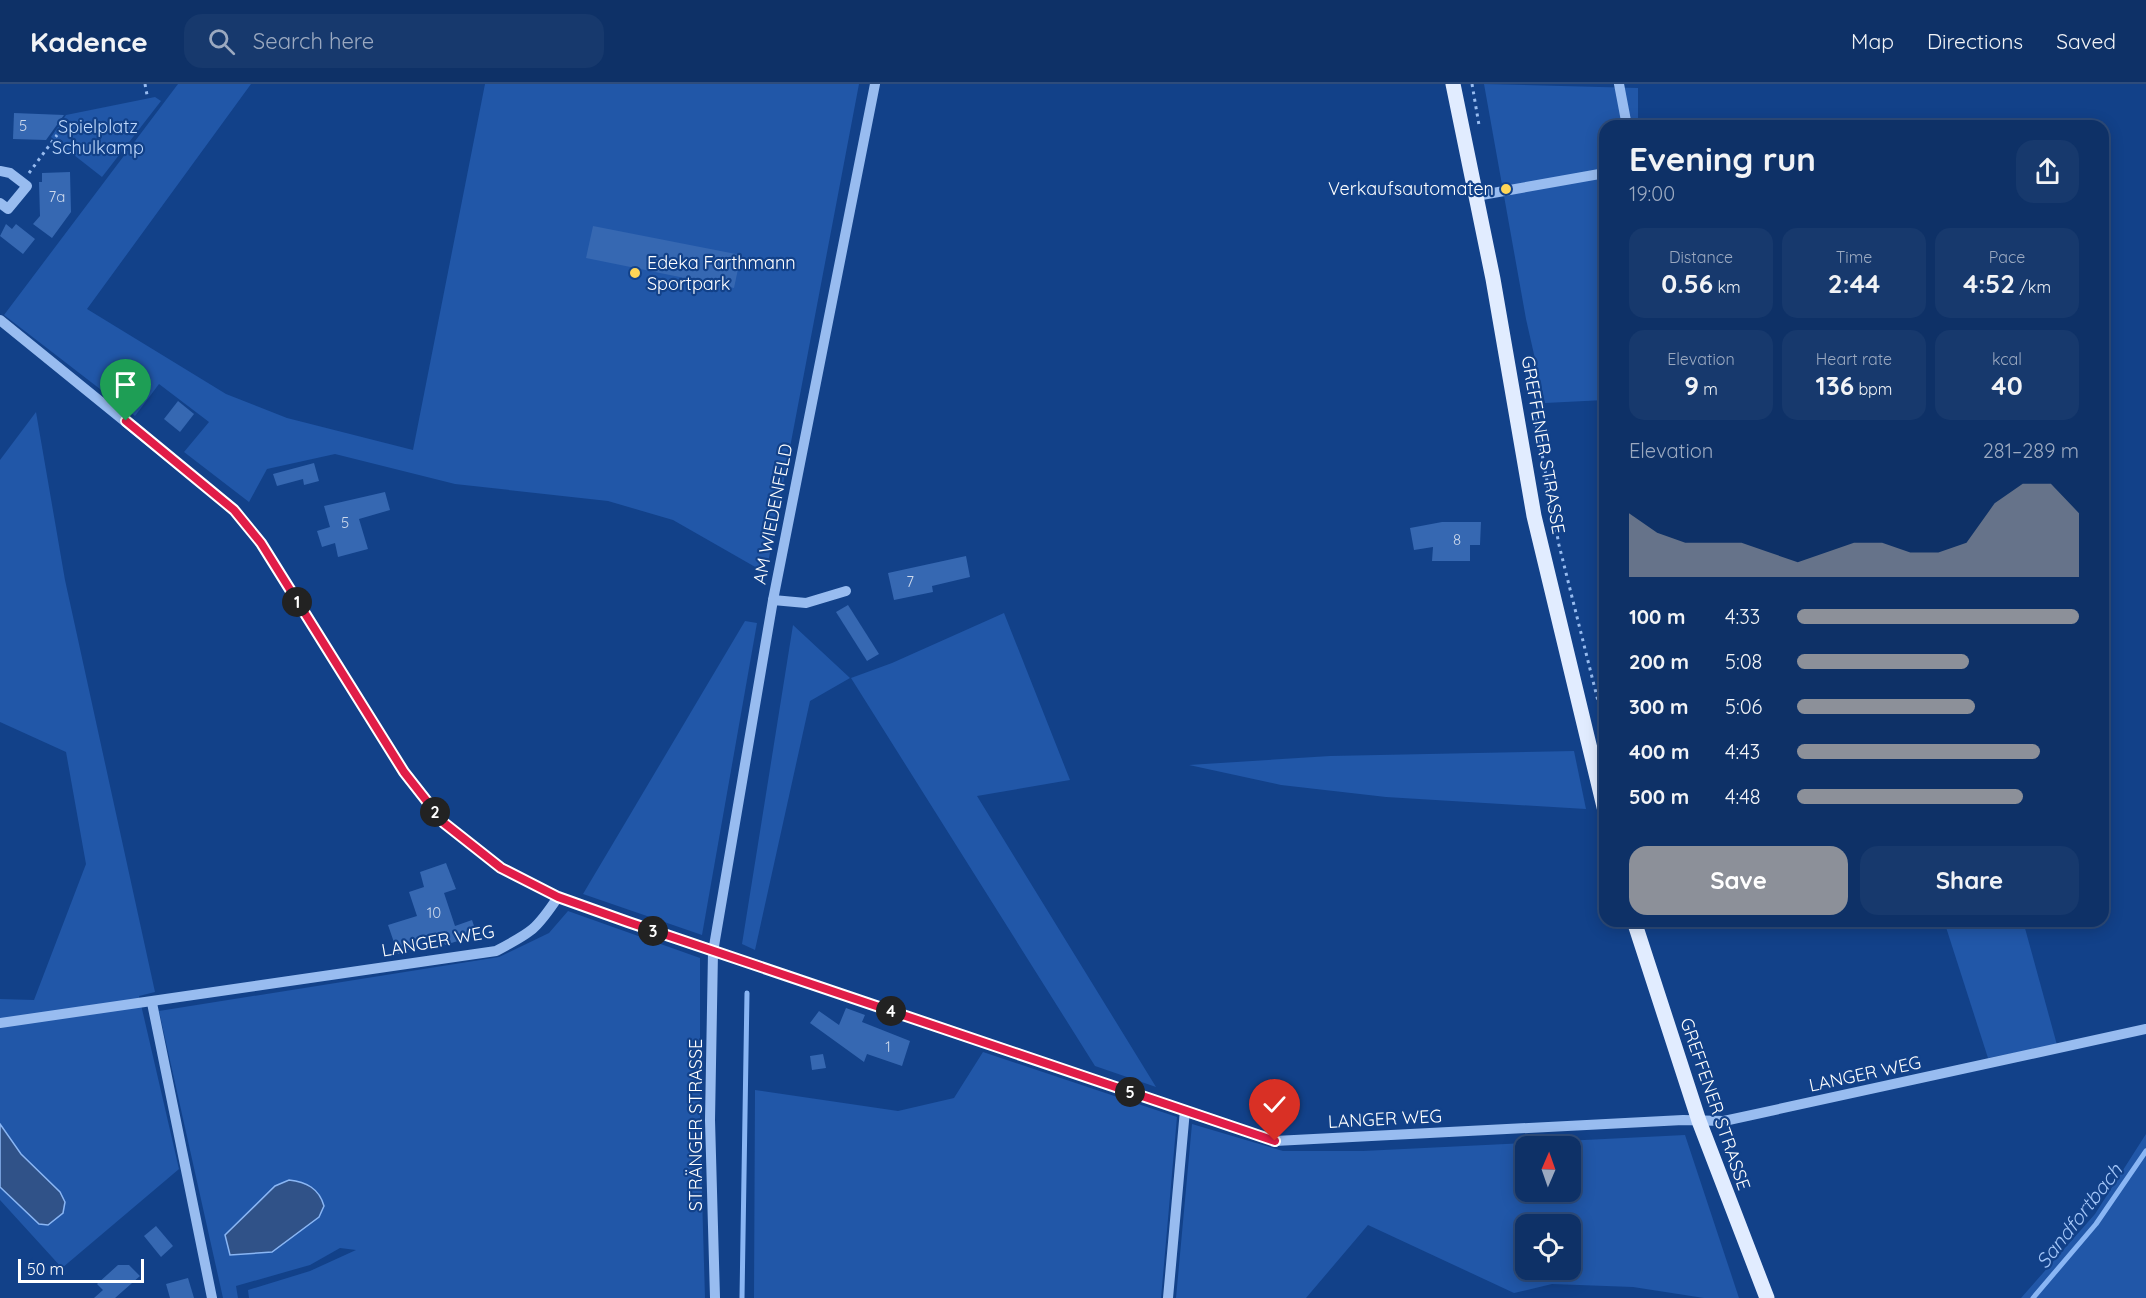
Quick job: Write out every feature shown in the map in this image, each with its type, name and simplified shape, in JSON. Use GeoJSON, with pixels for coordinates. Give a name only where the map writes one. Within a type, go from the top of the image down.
{"type":"FeatureCollection","features":[{"type":"Feature","properties":{"kind":"main road","name":"GREFFENER STRASSE"},"geometry":{"type":"LineString","coordinates":[[1453,84],[1476,196],[1534,516],[1599,786]]}},
{"type":"Feature","properties":{"kind":"main road","name":"GREFFENER STRASSE"},"geometry":{"type":"LineString","coordinates":[[1636,927],[1699,1121],[1767,1298]]}},
{"type":"Feature","properties":{"kind":"street","name":"AM WIEDENFELD"},"geometry":{"type":"LineString","coordinates":[[713,952],[773,600],[875,84]]}},
{"type":"Feature","properties":{"kind":"street"},"geometry":{"type":"LineString","coordinates":[[1619,84],[1627,120]]}},
{"type":"Feature","properties":{"kind":"street"},"geometry":{"type":"LineString","coordinates":[[0,171],[10,172],[27,186],[8,209],[0,203]]}},
{"type":"Feature","properties":{"kind":"street"},"geometry":{"type":"LineString","coordinates":[[1476,196],[1599,174]]}},
{"type":"Feature","properties":{"kind":"street"},"geometry":{"type":"LineString","coordinates":[[0,320],[234,510],[261,543],[404,772],[444,823],[501,868],[558,897]]}},
{"type":"Feature","properties":{"kind":"street"},"geometry":{"type":"LineString","coordinates":[[773,600],[806,603],[846,591]]}},
{"type":"Feature","properties":{"kind":"street","name":"LANGER WEG"},"geometry":{"type":"LineString","coordinates":[[0,1023],[152,1003],[496,951],[527,935],[541,923],[558,897],[713,952],[1275,1141],[1724,1121],[2146,1029]]}},
{"type":"Feature","properties":{"kind":"street","name":"STRÄNGER STRASSE"},"geometry":{"type":"LineString","coordinates":[[713,952],[710,1120],[715,1298]]}},
{"type":"Feature","properties":{"kind":"street"},"geometry":{"type":"LineString","coordinates":[[152,1003],[212,1298]]}},
{"type":"Feature","properties":{"kind":"street"},"geometry":{"type":"LineString","coordinates":[[1168,1298],[1185,1110]]}},
{"type":"Feature","properties":{"kind":"path"},"geometry":{"type":"LineString","coordinates":[[145,84],[147,95]]}},
{"type":"Feature","properties":{"kind":"path"},"geometry":{"type":"LineString","coordinates":[[1472,84],[1480,128]]}},
{"type":"Feature","properties":{"kind":"path"},"geometry":{"type":"LineString","coordinates":[[23,182],[57,135]]}},
{"type":"Feature","properties":{"kind":"path"},"geometry":{"type":"LineString","coordinates":[[1532,404],[1560,545],[1599,704]]}},
{"type":"Feature","properties":{"kind":"green space","name":"Edeka Farthmann Sportpark"},"geometry":{"type":"Polygon","coordinates":[[[178,84],[251,84],[87,309],[226,394],[287,418],[413,450],[485,84],[859,84],[769,558],[764,572],[673,520],[608,501],[455,484],[335,454],[267,469],[249,502],[184,452],[209,422],[159,384],[135,416],[4,315],[178,84]]]}},
{"type":"Feature","properties":{"kind":"green space"},"geometry":{"type":"Polygon","coordinates":[[[1484,84],[1638,88],[1638,120],[1599,120],[1599,400],[1545,403],[1526,319],[1484,84]]]}},
{"type":"Feature","properties":{"kind":"green space","name":"Spielplatz Schulkamp"},"geometry":{"type":"Polygon","coordinates":[[[155,97],[161,101],[102,177],[51,137],[66,115],[155,97]]]}},
{"type":"Feature","properties":{"kind":"green space"},"geometry":{"type":"Polygon","coordinates":[[[36,412],[65,580],[155,992],[139,996],[179,1169],[62,1268],[0,1200],[0,999],[34,1000],[86,864],[66,752],[0,722],[0,460],[36,412]]]}},
{"type":"Feature","properties":{"kind":"green space"},"geometry":{"type":"Polygon","coordinates":[[[1004,613],[1070,780],[977,796],[1156,1087],[1095,1066],[851,678],[892,663],[1004,613]]]}},
{"type":"Feature","properties":{"kind":"green space"},"geometry":{"type":"Polygon","coordinates":[[[745,621],[757,623],[702,935],[583,894],[745,621]]]}},
{"type":"Feature","properties":{"kind":"green space"},"geometry":{"type":"Polygon","coordinates":[[[793,625],[850,678],[810,701],[755,950],[742,944],[793,625]]]}},
{"type":"Feature","properties":{"kind":"green space"},"geometry":{"type":"Polygon","coordinates":[[[1574,751],[1586,809],[1386,797],[1281,785],[1189,765],[1330,756],[1574,751]]]}},
{"type":"Feature","properties":{"kind":"green space"},"geometry":{"type":"Polygon","coordinates":[[[568,911],[700,958],[700,1126],[705,1298],[249,1298],[248,1290],[310,1271],[356,1250],[340,1248],[310,1265],[236,1286],[238,1298],[223,1298],[159,1011],[499,957],[549,933],[568,911]]]}},
{"type":"Feature","properties":{"kind":"green space"},"geometry":{"type":"Polygon","coordinates":[[[1946,927],[2025,927],[2057,1045],[1988,1058],[1946,927]]]}},
{"type":"Feature","properties":{"kind":"green space"},"geometry":{"type":"Polygon","coordinates":[[[983,1052],[1177,1117],[1161,1298],[754,1298],[755,1090],[898,1111],[954,1098],[983,1052]]]}},
{"type":"Feature","properties":{"kind":"green space"},"geometry":{"type":"Polygon","coordinates":[[[1192,1124],[1283,1151],[1363,1151],[1515,1143],[1515,1202],[1581,1202],[1581,1140],[1685,1135],[1739,1298],[1704,1298],[1633,1287],[1552,1284],[1514,1293],[1368,1225],[1306,1298],[1176,1298],[1192,1124]]]}},
{"type":"Feature","properties":{"kind":"green space"},"geometry":{"type":"Polygon","coordinates":[[[2146,1134],[2146,1298],[2021,1298],[2095,1214],[2146,1134]]]}},
{"type":"Feature","properties":{"kind":"shaded area"},"geometry":{"type":"Polygon","coordinates":[[[0,1124],[21,1154],[60,1192],[65,1202],[63,1213],[48,1225],[39,1224],[0,1187],[0,1124]]]}},
{"type":"Feature","properties":{"kind":"shaded area"},"geometry":{"type":"Polygon","coordinates":[[[289,1180],[301,1182],[315,1190],[324,1206],[319,1217],[272,1252],[230,1255],[225,1235],[275,1186],[289,1180]]]}},
{"type":"Feature","properties":{"kind":"building"},"geometry":{"type":"Polygon","coordinates":[[[14,113],[64,115],[46,140],[13,139],[14,113]]]}},
{"type":"Feature","properties":{"kind":"building"},"geometry":{"type":"Polygon","coordinates":[[[70,172],[71,212],[52,238],[33,224],[40,216],[39,182],[42,182],[42,173],[70,172]]]}},
{"type":"Feature","properties":{"kind":"building"},"geometry":{"type":"Polygon","coordinates":[[[6,224],[12,229],[16,224],[35,239],[23,254],[0,236],[6,224]]]}},
{"type":"Feature","properties":{"kind":"building"},"geometry":{"type":"Polygon","coordinates":[[[593,226],[741,255],[734,288],[586,258],[593,226]]]}},
{"type":"Feature","properties":{"kind":"building"},"geometry":{"type":"Polygon","coordinates":[[[178,401],[194,414],[180,432],[164,419],[178,401]]]}},
{"type":"Feature","properties":{"kind":"building"},"geometry":{"type":"Polygon","coordinates":[[[314,463],[319,481],[304,485],[303,479],[277,486],[273,474],[314,463]]]}},
{"type":"Feature","properties":{"kind":"building"},"geometry":{"type":"Polygon","coordinates":[[[385,492],[390,510],[359,519],[368,549],[338,557],[335,543],[322,547],[317,531],[330,527],[324,506],[385,492]]]}},
{"type":"Feature","properties":{"kind":"building"},"geometry":{"type":"Polygon","coordinates":[[[1442,522],[1481,522],[1480,545],[1470,545],[1470,561],[1432,561],[1433,547],[1414,550],[1410,528],[1442,522]]]}},
{"type":"Feature","properties":{"kind":"building"},"geometry":{"type":"Polygon","coordinates":[[[966,556],[970,577],[932,586],[933,592],[894,600],[888,573],[966,556]]]}},
{"type":"Feature","properties":{"kind":"building"},"geometry":{"type":"Polygon","coordinates":[[[848,605],[879,654],[867,661],[836,612],[848,605]]]}},
{"type":"Feature","properties":{"kind":"building"},"geometry":{"type":"Polygon","coordinates":[[[446,863],[456,889],[444,893],[455,926],[472,920],[477,935],[445,945],[440,932],[412,942],[414,948],[398,954],[388,925],[417,916],[409,892],[424,887],[420,872],[446,863]]]}},
{"type":"Feature","properties":{"kind":"building"},"geometry":{"type":"Polygon","coordinates":[[[846,1008],[865,1015],[862,1022],[910,1041],[902,1066],[867,1054],[864,1062],[810,1023],[819,1011],[839,1025],[846,1008]]]}},
{"type":"Feature","properties":{"kind":"building"},"geometry":{"type":"Polygon","coordinates":[[[823,1054],[826,1068],[812,1070],[810,1056],[823,1054]]]}},
{"type":"Feature","properties":{"kind":"building"},"geometry":{"type":"Polygon","coordinates":[[[156,1226],[173,1246],[161,1257],[144,1236],[156,1226]]]}},
{"type":"Feature","properties":{"kind":"building"},"geometry":{"type":"Polygon","coordinates":[[[118,1265],[129,1265],[140,1276],[115,1298],[94,1298],[103,1290],[97,1284],[118,1265]]]}},
{"type":"Feature","properties":{"kind":"building"},"geometry":{"type":"Polygon","coordinates":[[[188,1278],[194,1298],[170,1298],[166,1284],[188,1278]]]}},
{"type":"Feature","properties":{"kind":"waterway"},"geometry":{"type":"LineString","coordinates":[[742,1298],[747,993]]}},
{"type":"Feature","properties":{"kind":"waterway","name":"Sandfortbach"},"geometry":{"type":"LineString","coordinates":[[2033,1298],[2096,1224],[2146,1151]]}},
{"type":"Feature","properties":{"kind":"place","name":"Verkaufsautomaten"},"geometry":{"type":"Point","coordinates":[1506,189]}},
{"type":"Feature","properties":{"kind":"place","name":"Edeka Farthmann Sportpark"},"geometry":{"type":"Point","coordinates":[635,273]}},
{"type":"Feature","properties":{"kind":"route"},"geometry":{"type":"LineString","coordinates":[[126,421],[234,510],[261,543],[404,772],[444,823],[501,868],[558,897],[713,952],[1275,1141]]}}]}
